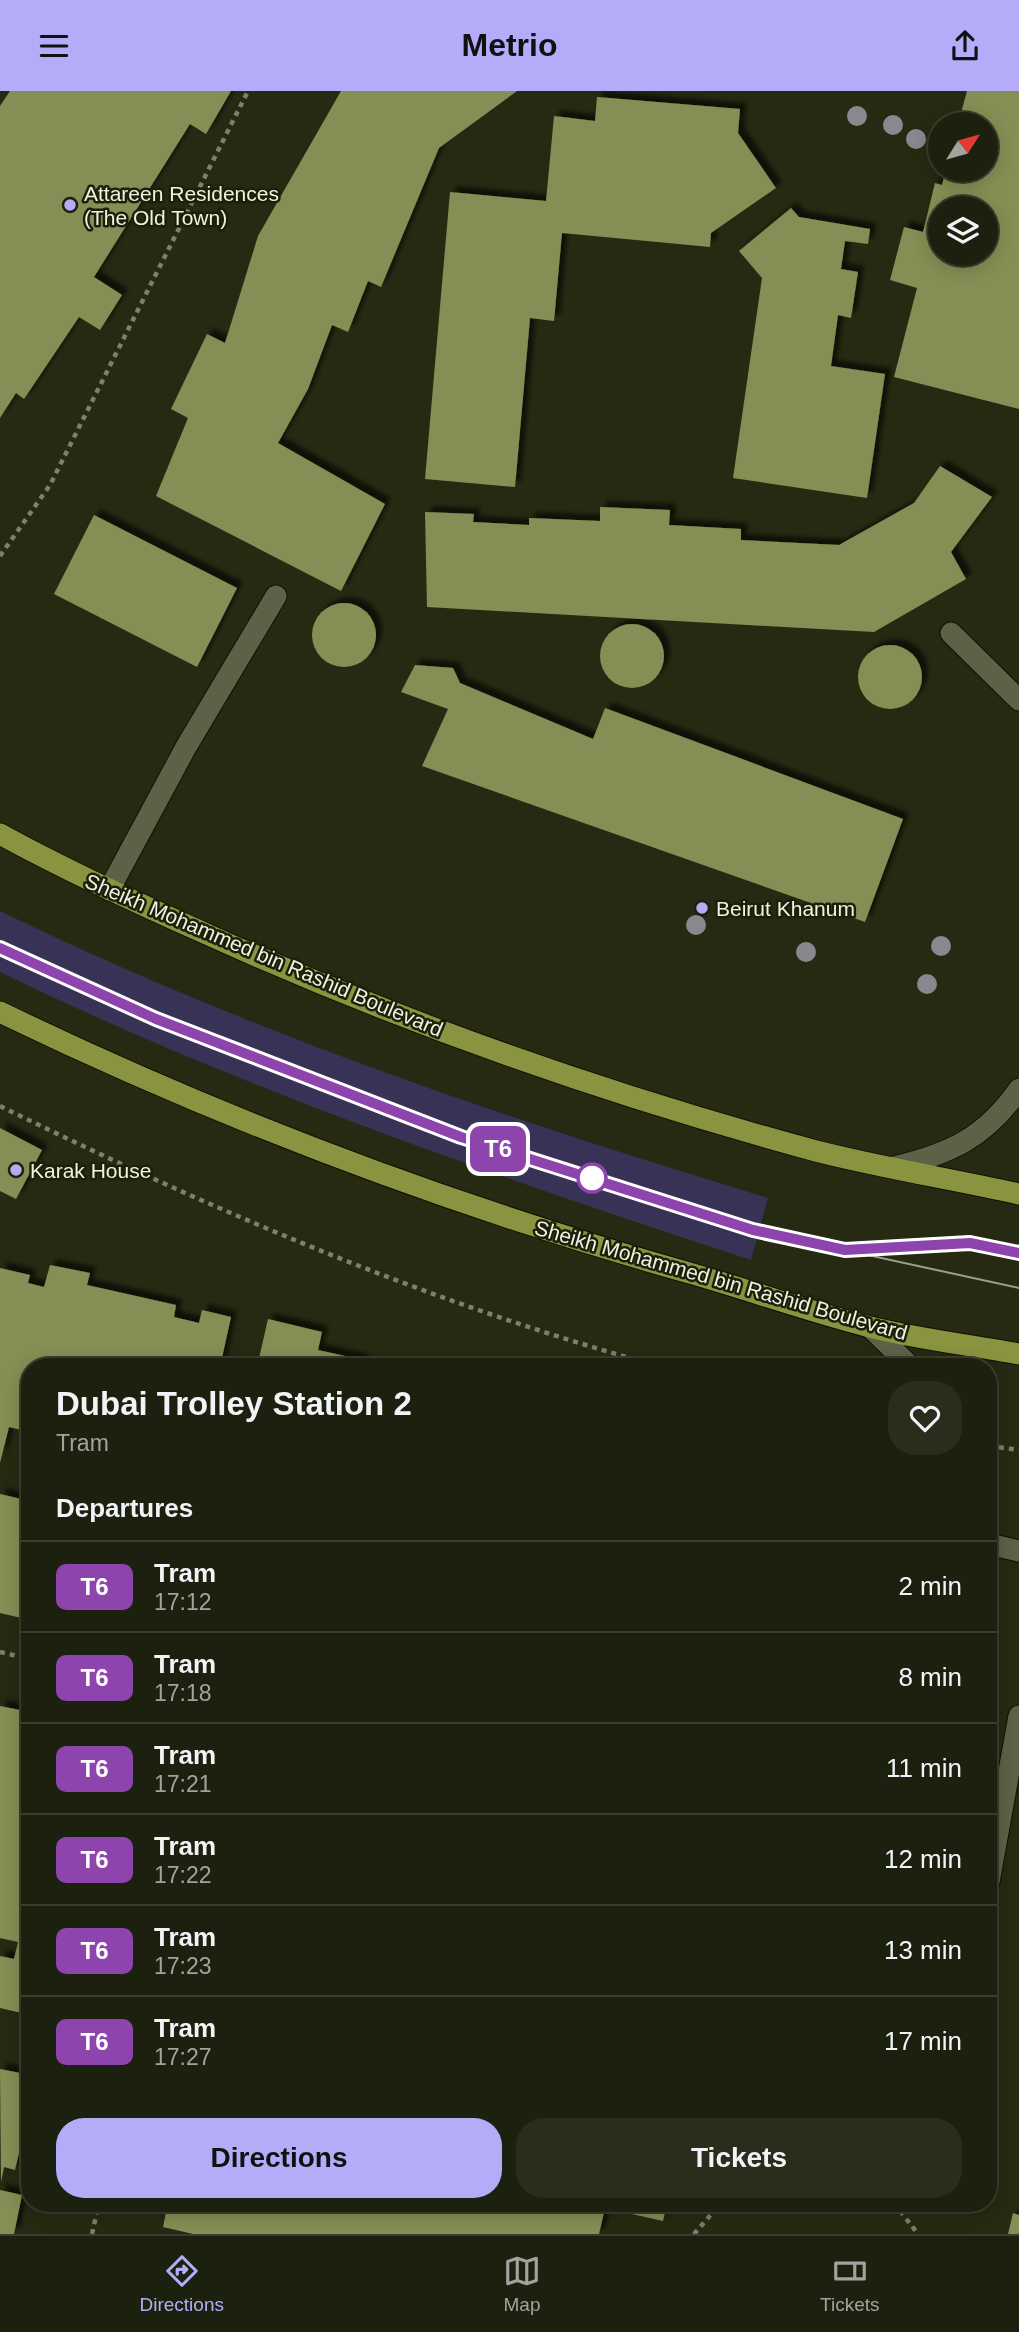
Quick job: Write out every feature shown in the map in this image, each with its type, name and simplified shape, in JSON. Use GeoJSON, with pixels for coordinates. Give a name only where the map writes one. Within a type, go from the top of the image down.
{"type":"FeatureCollection","features":[{"type":"Feature","properties":{"kind":"main road","name":"Sheikh Mohammed bin Rashid Boulevard"},"geometry":{"type":"LineString","coordinates":[[0,834],[109,890],[372,1006],[505,1055],[639,1099],[818,1151],[1019,1194]]}},
{"type":"Feature","properties":{"kind":"main road","name":"Sheikh Mohammed bin Rashid Boulevard"},"geometry":{"type":"LineString","coordinates":[[0,1012],[79,1051],[241,1121],[406,1184],[573,1240],[870,1327],[1019,1354]]}},
{"type":"Feature","properties":{"kind":"lane"},"geometry":{"type":"LineString","coordinates":[[109,890],[186,747],[276,596]]}},
{"type":"Feature","properties":{"kind":"lane"},"geometry":{"type":"LineString","coordinates":[[951,633],[1019,700]]}},
{"type":"Feature","properties":{"kind":"lane"},"geometry":{"type":"LineString","coordinates":[[894,1167],[934,1158],[971,1139],[1003,1112],[1019,1089]]}},
{"type":"Feature","properties":{"kind":"lane"},"geometry":{"type":"LineString","coordinates":[[870,1327],[902,1358]]}},
{"type":"Feature","properties":{"kind":"lane"},"geometry":{"type":"LineString","coordinates":[[997,1546],[1019,1551]]}},
{"type":"Feature","properties":{"kind":"lane"},"geometry":{"type":"LineString","coordinates":[[997,1838],[1019,1716]]}},
{"type":"Feature","properties":{"kind":"path"},"geometry":{"type":"LineString","coordinates":[[0,556],[50,485],[248,91]]}},
{"type":"Feature","properties":{"kind":"path"},"geometry":{"type":"LineString","coordinates":[[0,1106],[117,1163],[360,1269],[629,1358]]}},
{"type":"Feature","properties":{"kind":"path"},"geometry":{"type":"LineString","coordinates":[[997,1446],[1019,1450]]}},
{"type":"Feature","properties":{"kind":"path"},"geometry":{"type":"LineString","coordinates":[[0,1652],[21,1657]]}},
{"type":"Feature","properties":{"kind":"path"},"geometry":{"type":"LineString","coordinates":[[92,2234],[97,2212]]}},
{"type":"Feature","properties":{"kind":"path"},"geometry":{"type":"LineString","coordinates":[[694,2234],[713,2212]]}},
{"type":"Feature","properties":{"kind":"path"},"geometry":{"type":"LineString","coordinates":[[901,2212],[918,2234]]}},
{"type":"Feature","properties":{"kind":"shaded area"},"geometry":{"type":"Polygon","coordinates":[[[0,911],[187,995],[378,1070],[572,1137],[768,1198],[751,1260],[371,1129],[277,1093],[91,1015],[0,972],[0,911]]]}},
{"type":"Feature","properties":{"kind":"building","name":"Attareen Residences (The Old Town)"},"geometry":{"type":"Polygon","coordinates":[[[10,91],[231,91],[206,134],[190,124],[94,277],[122,295],[100,330],[79,317],[24,399],[16,393],[0,418],[0,106],[10,91]]]}},
{"type":"Feature","properties":{"kind":"building"},"geometry":{"type":"Polygon","coordinates":[[[341,91],[517,91],[439,148],[381,287],[368,281],[348,332],[332,325],[308,389],[278,443],[385,504],[341,591],[156,496],[188,418],[171,409],[207,334],[225,343],[258,236],[341,91]]]}},
{"type":"Feature","properties":{"kind":"building"},"geometry":{"type":"Polygon","coordinates":[[[967,91],[1019,91],[1019,409],[894,377],[917,288],[890,280],[904,227],[923,232],[928,212],[928,266],[998,266],[998,196],[932,196],[935,183],[942,185],[943,182],[998,182],[998,112],[961,112],[967,91]]]}},
{"type":"Feature","properties":{"kind":"building"},"geometry":{"type":"Polygon","coordinates":[[[597,97],[740,109],[738,133],[776,188],[711,233],[710,247],[562,233],[554,321],[530,318],[515,487],[425,479],[450,192],[546,201],[554,116],[595,121],[597,97]]]}},
{"type":"Feature","properties":{"kind":"building"},"geometry":{"type":"Polygon","coordinates":[[[791,208],[799,217],[870,229],[868,244],[845,241],[841,269],[858,272],[851,318],[838,315],[831,366],[885,374],[867,498],[733,478],[762,278],[739,251],[791,208]]]}},
{"type":"Feature","properties":{"kind":"building"},"geometry":{"type":"Polygon","coordinates":[[[940,466],[992,497],[951,552],[966,579],[874,632],[427,607],[425,512],[474,514],[473,522],[529,525],[529,518],[600,521],[600,507],[670,510],[669,525],[741,529],[741,540],[839,545],[914,503],[940,466]]]}},
{"type":"Feature","properties":{"kind":"building"},"geometry":{"type":"Polygon","coordinates":[[[94,515],[237,588],[197,667],[54,594],[94,515]]]}},
{"type":"Feature","properties":{"kind":"building"},"geometry":{"type":"Polygon","coordinates":[[[338,603],[350,603],[367,612],[374,623],[374,647],[367,658],[350,667],[338,667],[326,662],[317,653],[312,641],[312,629],[317,617],[326,608],[338,603]]]}},
{"type":"Feature","properties":{"kind":"building"},"geometry":{"type":"Polygon","coordinates":[[[626,624],[638,624],[655,633],[662,644],[662,668],[655,679],[638,688],[626,688],[614,683],[605,674],[600,662],[600,650],[605,638],[614,629],[626,624]]]}},
{"type":"Feature","properties":{"kind":"building"},"geometry":{"type":"Polygon","coordinates":[[[884,645],[896,645],[913,654],[920,665],[920,689],[913,700],[896,709],[884,709],[872,704],[863,695],[858,683],[858,671],[863,659],[872,650],[884,645]]]}},
{"type":"Feature","properties":{"kind":"building"},"geometry":{"type":"Polygon","coordinates":[[[415,665],[453,668],[460,683],[593,739],[605,708],[903,819],[865,922],[422,766],[448,709],[401,692],[415,665]]]}},
{"type":"Feature","properties":{"kind":"building","name":"Karak House"},"geometry":{"type":"Polygon","coordinates":[[[0,1128],[42,1150],[16,1199],[0,1191],[0,1128]]]}},
{"type":"Feature","properties":{"kind":"building"},"geometry":{"type":"Polygon","coordinates":[[[50,1265],[90,1273],[87,1285],[176,1305],[174,1317],[199,1323],[202,1310],[231,1317],[222,1358],[21,1358],[21,1430],[9,1427],[0,1463],[0,1268],[30,1275],[28,1283],[44,1287],[50,1265]]]}},
{"type":"Feature","properties":{"kind":"building"},"geometry":{"type":"Polygon","coordinates":[[[268,1319],[322,1332],[318,1350],[354,1358],[259,1358],[268,1319]]]}},
{"type":"Feature","properties":{"kind":"building"},"geometry":{"type":"Polygon","coordinates":[[[0,1494],[21,1499],[21,1618],[0,1613],[0,1494]]]}},
{"type":"Feature","properties":{"kind":"building"},"geometry":{"type":"Polygon","coordinates":[[[0,1706],[21,1710],[21,2013],[0,2008],[0,1956],[14,1959],[18,1942],[0,1938],[0,1706]]]}},
{"type":"Feature","properties":{"kind":"building"},"geometry":{"type":"Polygon","coordinates":[[[0,2069],[21,2073],[21,2144],[15,2170],[4,2167],[1,2182],[0,2069]]]}},
{"type":"Feature","properties":{"kind":"building"},"geometry":{"type":"Polygon","coordinates":[[[0,2190],[21,2195],[14,2234],[0,2234],[0,2190]]]}},
{"type":"Feature","properties":{"kind":"building"},"geometry":{"type":"Polygon","coordinates":[[[166,2212],[604,2212],[599,2234],[193,2234],[163,2227],[166,2212]]]}},
{"type":"Feature","properties":{"kind":"building"},"geometry":{"type":"Polygon","coordinates":[[[623,2212],[665,2212],[663,2221],[623,2212]]]}},
{"type":"Feature","properties":{"kind":"building"},"geometry":{"type":"Polygon","coordinates":[[[1013,2213],[1019,2215],[1019,2234],[1008,2234],[1013,2213]]]}},
{"type":"Feature","properties":{"kind":"tram line"},"geometry":{"type":"LineString","coordinates":[[0,948],[156,1019],[461,1137],[753,1230],[1019,1288]]}},
{"type":"Feature","properties":{"kind":"tram line","name":"T6"},"geometry":{"type":"LineString","coordinates":[[0,948],[156,1019],[461,1137],[753,1230],[845,1250],[970,1243],[1019,1253]]}},
{"type":"Feature","properties":{"kind":"tram line"},"geometry":{"type":"LineString","coordinates":[[863,1249],[970,1243],[1019,1253]]}},
{"type":"Feature","properties":{"kind":"place","name":"Attareen Residences (The Old Town)"},"geometry":{"type":"Point","coordinates":[70,205]}},
{"type":"Feature","properties":{"kind":"place","name":"Beirut Khanum"},"geometry":{"type":"Point","coordinates":[702,908]}},
{"type":"Feature","properties":{"kind":"place","name":"Karak House"},"geometry":{"type":"Point","coordinates":[16,1170]}}]}
